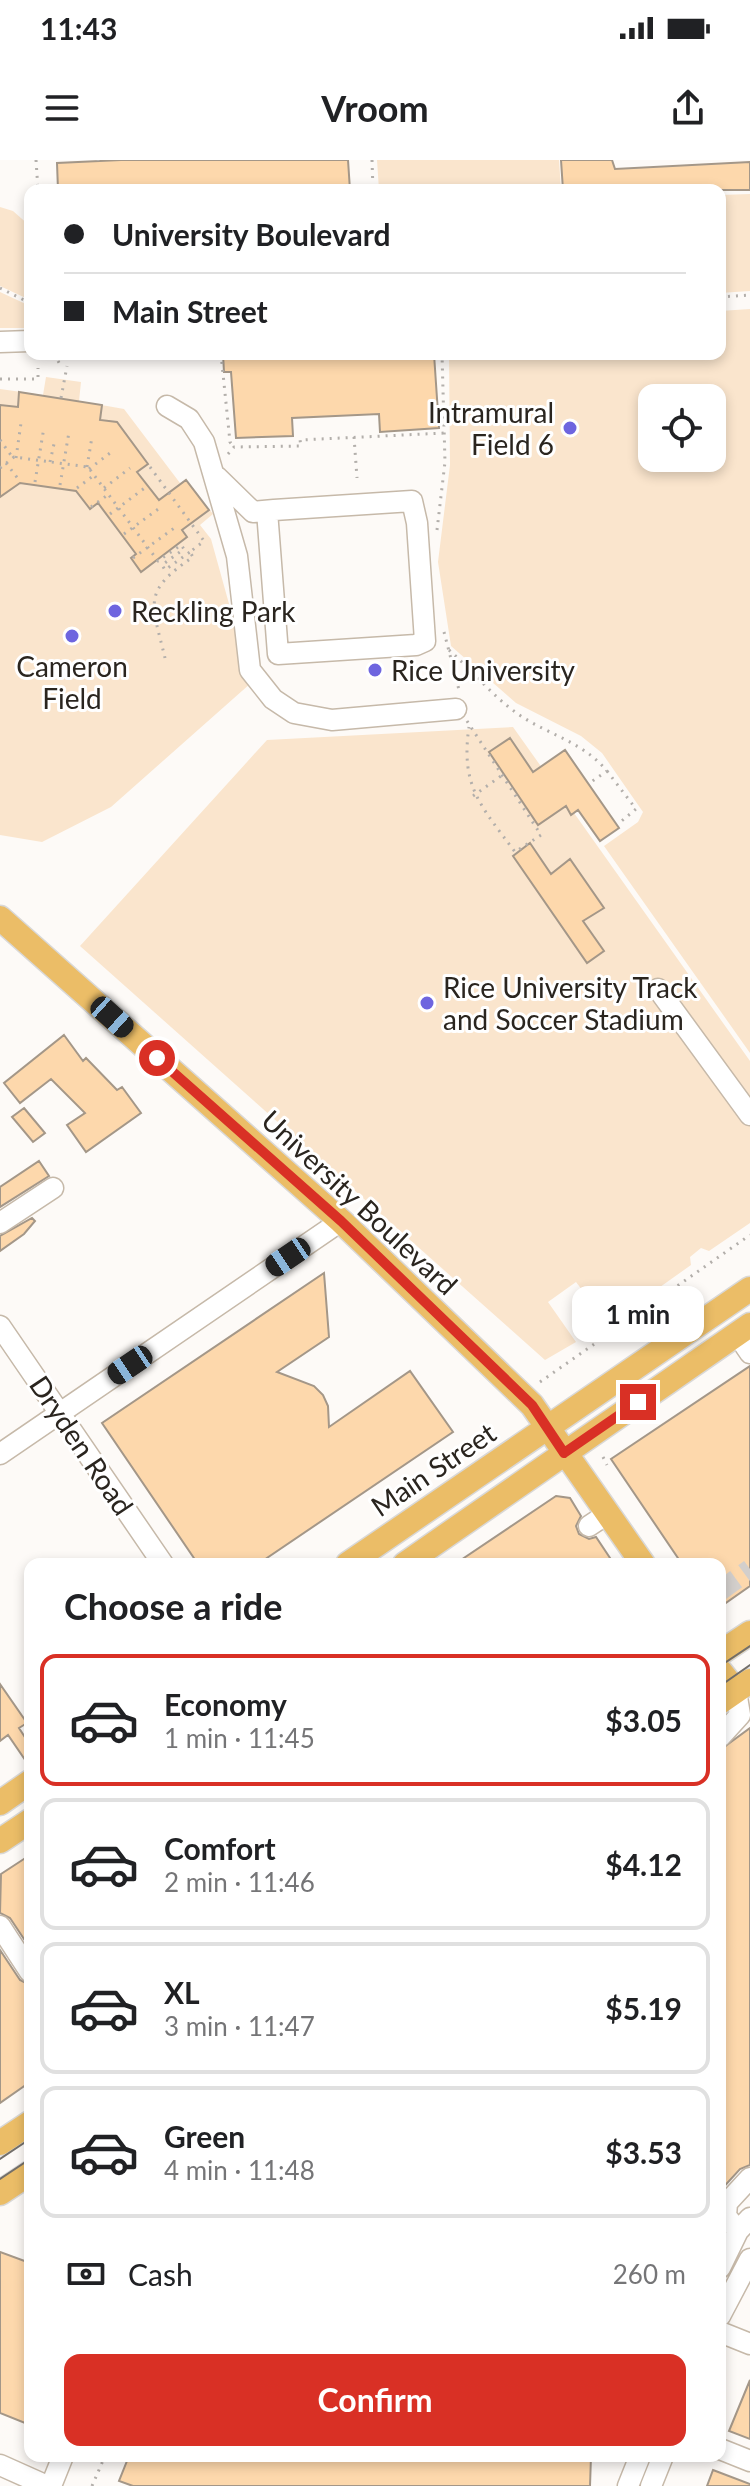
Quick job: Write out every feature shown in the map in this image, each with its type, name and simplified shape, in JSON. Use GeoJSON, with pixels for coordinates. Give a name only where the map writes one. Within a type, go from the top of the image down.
{"type":"FeatureCollection","features":[{"type":"Feature","properties":{"kind":"main road","name":"University Boulevard"},"geometry":{"type":"LineString","coordinates":[[0,918],[341,1221],[532,1405],[564,1453],[598,1520],[637,1558]]}},
{"type":"Feature","properties":{"kind":"main road","name":"Main Street"},"geometry":{"type":"LineString","coordinates":[[357,1558],[750,1289]]}},
{"type":"Feature","properties":{"kind":"main road"},"geometry":{"type":"LineString","coordinates":[[414,1558],[564,1453],[746,1337]]}},
{"type":"Feature","properties":{"kind":"main road"},"geometry":{"type":"LineString","coordinates":[[726,1649],[750,1633]]}},
{"type":"Feature","properties":{"kind":"main road"},"geometry":{"type":"LineString","coordinates":[[0,1803],[24,1786]]}},
{"type":"Feature","properties":{"kind":"main road"},"geometry":{"type":"LineString","coordinates":[[0,1841],[24,1825]]}},
{"type":"Feature","properties":{"kind":"main road"},"geometry":{"type":"LineString","coordinates":[[0,2143],[24,2127]]}},
{"type":"Feature","properties":{"kind":"street"},"geometry":{"type":"LineString","coordinates":[[0,342],[24,341]]}},
{"type":"Feature","properties":{"kind":"street"},"geometry":{"type":"LineString","coordinates":[[167,406],[189,419],[204,442],[216,473],[237,556],[250,670],[273,699],[294,713],[332,720],[460,705]]}},
{"type":"Feature","properties":{"kind":"street"},"geometry":{"type":"LineString","coordinates":[[216,473],[253,512],[267,511],[412,501],[417,523],[425,641],[416,645],[278,654],[267,511]]}},
{"type":"Feature","properties":{"kind":"street"},"geometry":{"type":"LineString","coordinates":[[658,989],[750,1115]]}},
{"type":"Feature","properties":{"kind":"street"},"geometry":{"type":"LineString","coordinates":[[0,1223],[53,1188]]}},
{"type":"Feature","properties":{"kind":"street"},"geometry":{"type":"LineString","coordinates":[[0,1454],[341,1221]]}},
{"type":"Feature","properties":{"kind":"street","name":"Dryden Road"},"geometry":{"type":"LineString","coordinates":[[2,1334],[159,1558]]}},
{"type":"Feature","properties":{"kind":"street"},"geometry":{"type":"LineString","coordinates":[[726,1730],[740,1715],[735,1691]]}},
{"type":"Feature","properties":{"kind":"street"},"geometry":{"type":"LineString","coordinates":[[0,1926],[24,1963]]}},
{"type":"Feature","properties":{"kind":"street"},"geometry":{"type":"LineString","coordinates":[[726,2257],[744,2224],[726,2216],[727,2203],[750,2178]]}},
{"type":"Feature","properties":{"kind":"street"},"geometry":{"type":"LineString","coordinates":[[726,2303],[750,2259]]}},
{"type":"Feature","properties":{"kind":"street"},"geometry":{"type":"LineString","coordinates":[[726,2334],[750,2344]]}},
{"type":"Feature","properties":{"kind":"street"},"geometry":{"type":"LineString","coordinates":[[726,2451],[750,2461]]}},
{"type":"Feature","properties":{"kind":"street"},"geometry":{"type":"LineString","coordinates":[[0,2465],[49,2486],[60,2462]]}},
{"type":"Feature","properties":{"kind":"street"},"geometry":{"type":"LineString","coordinates":[[628,2486],[638,2462]]}},
{"type":"Feature","properties":{"kind":"street"},"geometry":{"type":"LineString","coordinates":[[651,2486],[661,2462]]}},
{"type":"Feature","properties":{"kind":"path"},"geometry":{"type":"LineString","coordinates":[[36,160],[38,184]]}},
{"type":"Feature","properties":{"kind":"path"},"geometry":{"type":"LineString","coordinates":[[372,160],[373,184]]}},
{"type":"Feature","properties":{"kind":"path"},"geometry":{"type":"LineString","coordinates":[[0,288],[24,300]]}},
{"type":"Feature","properties":{"kind":"path"},"geometry":{"type":"LineString","coordinates":[[726,297],[750,295]]}},
{"type":"Feature","properties":{"kind":"path"},"geometry":{"type":"LineString","coordinates":[[58,360],[61,366]]}},
{"type":"Feature","properties":{"kind":"path"},"geometry":{"type":"LineString","coordinates":[[222,360],[230,442],[234,447]]}},
{"type":"Feature","properties":{"kind":"path"},"geometry":{"type":"LineString","coordinates":[[437,534],[446,433],[442,360]]}},
{"type":"Feature","properties":{"kind":"path"},"geometry":{"type":"LineString","coordinates":[[61,398],[67,366]]}},
{"type":"Feature","properties":{"kind":"path"},"geometry":{"type":"LineString","coordinates":[[0,379],[38,379],[38,368]]}},
{"type":"Feature","properties":{"kind":"path"},"geometry":{"type":"LineString","coordinates":[[14,458],[21,423]]}},
{"type":"Feature","properties":{"kind":"path"},"geometry":{"type":"LineString","coordinates":[[35,482],[44,427]]}},
{"type":"Feature","properties":{"kind":"path"},"geometry":{"type":"LineString","coordinates":[[60,485],[69,432]]}},
{"type":"Feature","properties":{"kind":"path"},"geometry":{"type":"LineString","coordinates":[[234,447],[301,446],[300,440],[419,432],[426,437],[446,433]]}},
{"type":"Feature","properties":{"kind":"path"},"geometry":{"type":"LineString","coordinates":[[88,468],[92,437]]}},
{"type":"Feature","properties":{"kind":"path"},"geometry":{"type":"LineString","coordinates":[[354,437],[357,478]]}},
{"type":"Feature","properties":{"kind":"path"},"geometry":{"type":"LineString","coordinates":[[0,440],[14,458]]}},
{"type":"Feature","properties":{"kind":"path"},"geometry":{"type":"LineString","coordinates":[[50,462],[54,444]]}},
{"type":"Feature","properties":{"kind":"path"},"geometry":{"type":"LineString","coordinates":[[216,473],[234,447]]}},
{"type":"Feature","properties":{"kind":"path"},"geometry":{"type":"LineString","coordinates":[[88,468],[114,450]]}},
{"type":"Feature","properties":{"kind":"path"},"geometry":{"type":"LineString","coordinates":[[0,468],[14,458],[88,468],[158,561],[181,545],[184,549],[162,565],[165,570],[204,541],[150,467]]}},
{"type":"Feature","properties":{"kind":"path"},"geometry":{"type":"LineString","coordinates":[[6,463],[19,480]]}},
{"type":"Feature","properties":{"kind":"path"},"geometry":{"type":"LineString","coordinates":[[104,488],[130,468]]}},
{"type":"Feature","properties":{"kind":"path"},"geometry":{"type":"LineString","coordinates":[[77,488],[94,475]]}},
{"type":"Feature","properties":{"kind":"path"},"geometry":{"type":"LineString","coordinates":[[110,514],[146,487]]}},
{"type":"Feature","properties":{"kind":"path"},"geometry":{"type":"LineString","coordinates":[[91,507],[109,494]]}},
{"type":"Feature","properties":{"kind":"path"},"geometry":{"type":"LineString","coordinates":[[124,534],[161,507]]}},
{"type":"Feature","properties":{"kind":"path"},"geometry":{"type":"LineString","coordinates":[[133,558],[177,526]]}},
{"type":"Feature","properties":{"kind":"path"},"geometry":{"type":"LineString","coordinates":[[165,658],[151,603],[164,576],[193,557],[190,552]]}},
{"type":"Feature","properties":{"kind":"path"},"geometry":{"type":"LineString","coordinates":[[444,631],[460,705],[469,727],[541,835],[515,852],[473,796],[466,745],[469,727]]}},
{"type":"Feature","properties":{"kind":"path"},"geometry":{"type":"LineString","coordinates":[[449,650],[510,708],[586,749],[636,809],[618,824]]}},
{"type":"Feature","properties":{"kind":"path"},"geometry":{"type":"LineString","coordinates":[[591,782],[607,771]]}},
{"type":"Feature","properties":{"kind":"path"},"geometry":{"type":"LineString","coordinates":[[473,796],[501,776]]}},
{"type":"Feature","properties":{"kind":"path"},"geometry":{"type":"LineString","coordinates":[[540,1382],[750,1235]]}},
{"type":"Feature","properties":{"kind":"path"},"geometry":{"type":"LineString","coordinates":[[603,1457],[607,1465]]}},
{"type":"Feature","properties":{"kind":"path"},"geometry":{"type":"LineString","coordinates":[[92,2486],[102,2462]]}},
{"type":"Feature","properties":{"kind":"shaded area"},"geometry":{"type":"Polygon","coordinates":[[[377,160],[559,160],[561,184],[379,184],[377,160]]]}},
{"type":"Feature","properties":{"kind":"shaded area"},"geometry":{"type":"Polygon","coordinates":[[[750,194],[750,291],[726,293],[726,195],[750,194]]]}},
{"type":"Feature","properties":{"kind":"shaded area"},"geometry":{"type":"Polygon","coordinates":[[[0,207],[13,211],[24,221],[24,297],[0,286],[0,207]]]}},
{"type":"Feature","properties":{"kind":"shaded area"},"geometry":{"type":"Polygon","coordinates":[[[0,292],[24,303],[24,328],[0,328],[0,292]]]}},
{"type":"Feature","properties":{"kind":"shaded area"},"geometry":{"type":"Polygon","coordinates":[[[750,309],[750,1053],[604,846],[638,822],[643,812],[602,753],[581,736],[516,703],[451,646],[438,562],[450,465],[449,360],[726,360],[726,311],[750,309]]]}},
{"type":"Feature","properties":{"kind":"shaded area","name":"Reckling Park"},"geometry":{"type":"Polygon","coordinates":[[[46,377],[81,382],[79,401],[124,409],[180,483],[186,480],[213,514],[200,525],[211,539],[251,683],[111,807],[42,842],[0,835],[0,389],[43,395],[46,377]]]}},
{"type":"Feature","properties":{"kind":"shaded area","name":"Rice University Track and Soccer Stadium"},"geometry":{"type":"Polygon","coordinates":[[[513,727],[750,1061],[750,1223],[709,1251],[701,1248],[690,1257],[691,1265],[608,1324],[576,1282],[548,1302],[576,1342],[545,1360],[80,946],[267,740],[513,727]]]}},
{"type":"Feature","properties":{"kind":"building"},"geometry":{"type":"Polygon","coordinates":[[[348,160],[350,184],[58,184],[57,163],[348,160]]]}},
{"type":"Feature","properties":{"kind":"building"},"geometry":{"type":"Polygon","coordinates":[[[561,160],[612,160],[615,169],[750,162],[750,190],[726,190],[726,184],[563,184],[561,160]]]}},
{"type":"Feature","properties":{"kind":"building"},"geometry":{"type":"Polygon","coordinates":[[[223,360],[434,360],[439,428],[380,432],[379,414],[292,418],[293,436],[236,438],[231,372],[224,372],[223,360]]]}},
{"type":"Feature","properties":{"kind":"building"},"geometry":{"type":"Polygon","coordinates":[[[19,392],[102,405],[100,420],[117,422],[148,464],[137,472],[159,500],[186,480],[209,510],[182,530],[187,537],[141,572],[131,558],[136,554],[98,503],[90,509],[76,491],[20,483],[0,497],[0,405],[18,407],[19,392]]]}},
{"type":"Feature","properties":{"kind":"building"},"geometry":{"type":"Polygon","coordinates":[[[510,738],[533,772],[565,750],[619,828],[600,841],[578,810],[571,815],[566,806],[538,825],[489,752],[510,738]]]}},
{"type":"Feature","properties":{"kind":"building"},"geometry":{"type":"Polygon","coordinates":[[[530,843],[551,874],[570,859],[604,908],[583,921],[604,951],[587,963],[513,856],[530,843]]]}},
{"type":"Feature","properties":{"kind":"building"},"geometry":{"type":"Polygon","coordinates":[[[64,1035],[83,1061],[86,1058],[117,1090],[122,1087],[141,1113],[86,1152],[67,1125],[85,1113],[51,1079],[20,1103],[4,1083],[64,1035]]]}},
{"type":"Feature","properties":{"kind":"building"},"geometry":{"type":"Polygon","coordinates":[[[24,1108],[45,1133],[33,1142],[12,1117],[24,1108]]]}},
{"type":"Feature","properties":{"kind":"building"},"geometry":{"type":"Polygon","coordinates":[[[39,1161],[49,1176],[0,1207],[0,1187],[39,1161]]]}},
{"type":"Feature","properties":{"kind":"building"},"geometry":{"type":"Polygon","coordinates":[[[32,1218],[35,1221],[24,1234],[0,1251],[0,1236],[32,1218]]]}},
{"type":"Feature","properties":{"kind":"building"},"geometry":{"type":"Polygon","coordinates":[[[324,1273],[329,1337],[277,1372],[314,1386],[323,1395],[328,1406],[329,1427],[410,1371],[453,1432],[267,1558],[194,1558],[102,1423],[324,1273]]]}},
{"type":"Feature","properties":{"kind":"building"},"geometry":{"type":"Polygon","coordinates":[[[750,1366],[750,1586],[726,1603],[726,1558],[678,1558],[611,1459],[750,1366]]]}},
{"type":"Feature","properties":{"kind":"building"},"geometry":{"type":"Polygon","coordinates":[[[556,1496],[570,1498],[581,1516],[576,1526],[579,1534],[589,1539],[596,1537],[610,1558],[464,1558],[556,1496]]]}},
{"type":"Feature","properties":{"kind":"building"},"geometry":{"type":"Polygon","coordinates":[[[0,1684],[24,1719],[24,1725],[19,1728],[24,1736],[24,1758],[8,1735],[0,1741],[0,1684]]]}},
{"type":"Feature","properties":{"kind":"building"},"geometry":{"type":"Polygon","coordinates":[[[750,1728],[750,2165],[740,2169],[726,2184],[726,1746],[750,1728]]]}},
{"type":"Feature","properties":{"kind":"building"},"geometry":{"type":"Polygon","coordinates":[[[24,1859],[24,1939],[10,1918],[0,1913],[1,1874],[24,1859]]]}},
{"type":"Feature","properties":{"kind":"building"},"geometry":{"type":"Polygon","coordinates":[[[0,1950],[24,1982],[24,2086],[0,2103],[0,1950]]]}},
{"type":"Feature","properties":{"kind":"building"},"geometry":{"type":"Polygon","coordinates":[[[0,2252],[24,2261],[24,2423],[0,2413],[0,2252]]]}},
{"type":"Feature","properties":{"kind":"building"},"geometry":{"type":"Polygon","coordinates":[[[750,2380],[750,2439],[729,2431],[750,2380]]]}},
{"type":"Feature","properties":{"kind":"building"},"geometry":{"type":"Polygon","coordinates":[[[127,2462],[591,2462],[590,2486],[133,2486],[119,2481],[127,2462]]]}},
{"type":"Feature","properties":{"kind":"building"},"geometry":{"type":"Polygon","coordinates":[[[713,2470],[750,2484],[750,2486],[707,2486],[713,2470]]]}},
{"type":"Feature","properties":{"kind":"tunnel"},"geometry":{"type":"LineString","coordinates":[[726,1587],[750,1569]]}},
{"type":"Feature","properties":{"kind":"tram line"},"geometry":{"type":"LineString","coordinates":[[726,1662],[750,1646]]}},
{"type":"Feature","properties":{"kind":"tram line"},"geometry":{"type":"LineString","coordinates":[[726,1682],[750,1665]]}},
{"type":"Feature","properties":{"kind":"tram line"},"geometry":{"type":"LineString","coordinates":[[0,2159],[24,2143]]}},
{"type":"Feature","properties":{"kind":"tram line"},"geometry":{"type":"LineString","coordinates":[[0,2179],[24,2163]]}},
{"type":"Feature","properties":{"kind":"place","name":"Intramural Field 6"},"geometry":{"type":"Point","coordinates":[570,428]}},
{"type":"Feature","properties":{"kind":"place","name":"Reckling Park"},"geometry":{"type":"Point","coordinates":[115,611]}},
{"type":"Feature","properties":{"kind":"place","name":"Cameron Field"},"geometry":{"type":"Point","coordinates":[72,636]}},
{"type":"Feature","properties":{"kind":"place","name":"Rice University"},"geometry":{"type":"Point","coordinates":[375,670]}},
{"type":"Feature","properties":{"kind":"place","name":"Rice University Track and Soccer Stadium"},"geometry":{"type":"Point","coordinates":[427,1003]}},
{"type":"Feature","properties":{"kind":"route"},"geometry":{"type":"LineString","coordinates":[[157,1058],[341,1221],[532,1405],[564,1453],[638,1402]]}}]}
